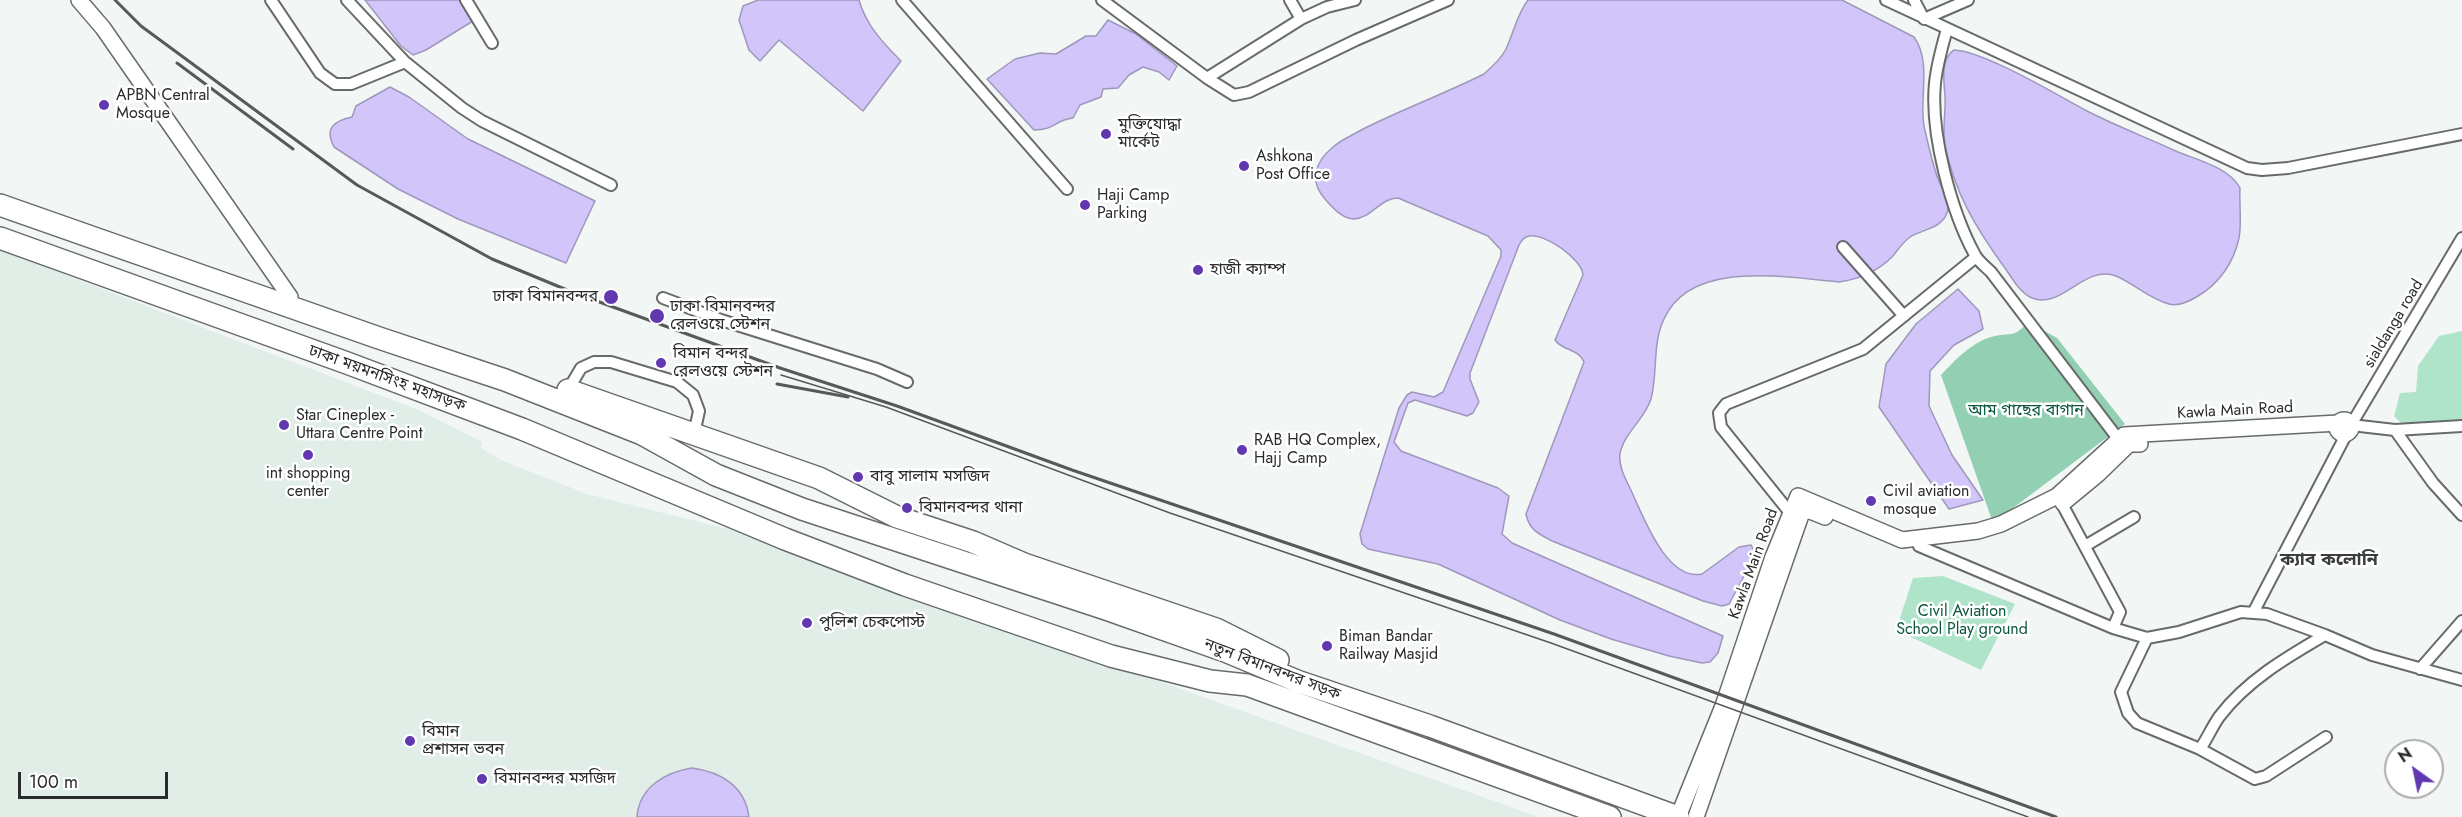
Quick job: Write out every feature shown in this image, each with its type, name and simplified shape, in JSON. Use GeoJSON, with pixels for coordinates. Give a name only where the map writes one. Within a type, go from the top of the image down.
{"type":"FeatureCollection","features":[{"type":"Feature","properties":{"kind":"highway"},"geometry":{"type":"LineString","coordinates":[[0,205],[253,294]]}},
{"type":"Feature","properties":{"kind":"highway","name":"ঢাকা ময়মনসিংহ মহাসড়ক"},"geometry":{"type":"LineString","coordinates":[[0,238],[347,363],[522,429],[770,532],[905,585]]}},
{"type":"Feature","properties":{"kind":"highway","name":"নতুন বিমানবন্দর সড়ক"},"geometry":{"type":"LineString","coordinates":[[253,294],[290,297],[397,330],[819,478],[897,517],[973,542],[1024,564],[1216,629],[1311,678]]}},
{"type":"Feature","properties":{"kind":"highway","name":"নতুন বিমানবন্দর সড়ক"},"geometry":{"type":"LineString","coordinates":[[253,294],[526,388],[642,434],[716,475],[767,495],[863,530],[1225,651],[1307,684],[1430,726],[1678,817]]}},
{"type":"Feature","properties":{"kind":"highway","name":"নতুন বিমানবন্দর সড়ক"},"geometry":{"type":"LineString","coordinates":[[905,585],[1111,656],[1210,681],[1247,685],[1610,817]]}},
{"type":"Feature","properties":{"kind":"street"},"geometry":{"type":"LineString","coordinates":[[79,0],[102,28],[290,297]]}},
{"type":"Feature","properties":{"kind":"street"},"geometry":{"type":"LineString","coordinates":[[271,0],[320,73],[335,84],[351,84],[405,62]]}},
{"type":"Feature","properties":{"kind":"street"},"geometry":{"type":"LineString","coordinates":[[347,0],[405,62],[462,108],[482,121],[611,185]]}},
{"type":"Feature","properties":{"kind":"street"},"geometry":{"type":"LineString","coordinates":[[466,0],[492,43]]}},
{"type":"Feature","properties":{"kind":"street"},"geometry":{"type":"LineString","coordinates":[[902,0],[1067,189]]}},
{"type":"Feature","properties":{"kind":"street"},"geometry":{"type":"LineString","coordinates":[[1102,0],[1207,78],[1234,95],[1249,92],[1356,40],[1448,0]]}},
{"type":"Feature","properties":{"kind":"street"},"geometry":{"type":"LineString","coordinates":[[1290,0],[1301,19]]}},
{"type":"Feature","properties":{"kind":"street"},"geometry":{"type":"LineString","coordinates":[[1207,78],[1301,19],[1327,7],[1355,0]]}},
{"type":"Feature","properties":{"kind":"street"},"geometry":{"type":"LineString","coordinates":[[1886,0],[2247,168],[2262,170],[2288,168],[2462,134]]}},
{"type":"Feature","properties":{"kind":"street"},"geometry":{"type":"LineString","coordinates":[[1914,0],[1924,19]]}},
{"type":"Feature","properties":{"kind":"street"},"geometry":{"type":"LineString","coordinates":[[1924,19],[1968,0]]}},
{"type":"Feature","properties":{"kind":"street"},"geometry":{"type":"LineString","coordinates":[[1947,29],[1934,85],[1939,147],[1953,201],[1976,257],[1991,272],[2119,440]]}},
{"type":"Feature","properties":{"kind":"street","name":"sialdanga road"},"geometry":{"type":"LineString","coordinates":[[2253,613],[2344,429],[2462,238]]}},
{"type":"Feature","properties":{"kind":"street"},"geometry":{"type":"LineString","coordinates":[[1843,247],[1904,316]]}},
{"type":"Feature","properties":{"kind":"street"},"geometry":{"type":"LineString","coordinates":[[1791,514],[1721,427],[1719,413],[1726,404],[1863,349],[1976,257]]}},
{"type":"Feature","properties":{"kind":"street"},"geometry":{"type":"LineString","coordinates":[[663,298],[722,320],[877,369],[907,382]]}},
{"type":"Feature","properties":{"kind":"street"},"geometry":{"type":"LineString","coordinates":[[568,390],[581,368],[594,362],[611,362],[677,382],[693,395],[699,411],[694,434]]}},
{"type":"Feature","properties":{"kind":"street"},"geometry":{"type":"LineString","coordinates":[[2344,429],[2395,430],[2462,426]]}},
{"type":"Feature","properties":{"kind":"street","name":"Kawla Main Road"},"geometry":{"type":"LineString","coordinates":[[1678,817],[1723,706],[1773,557],[1798,496],[1902,540],[1978,531],[2001,524],[2057,496],[2124,435],[2344,429]]}},
{"type":"Feature","properties":{"kind":"street","name":"Kawla Main Road"},"geometry":{"type":"LineString","coordinates":[[1696,817],[1802,512],[1810,511],[1905,547],[1981,539],[2062,504],[2129,444],[2344,429]]}},
{"type":"Feature","properties":{"kind":"street"},"geometry":{"type":"LineString","coordinates":[[2395,430],[2433,483],[2462,515]]}},
{"type":"Feature","properties":{"kind":"street"},"geometry":{"type":"LineString","coordinates":[[2062,504],[2120,612],[2114,628]]}},
{"type":"Feature","properties":{"kind":"street"},"geometry":{"type":"LineString","coordinates":[[2085,546],[2134,518]]}},
{"type":"Feature","properties":{"kind":"street"},"geometry":{"type":"LineString","coordinates":[[1919,546],[2114,628],[2147,638],[2179,632],[2241,612],[2267,614],[2372,655],[2462,680]]}},
{"type":"Feature","properties":{"kind":"street"},"geometry":{"type":"LineString","coordinates":[[2420,669],[2462,621]]}},
{"type":"Feature","properties":{"kind":"street"},"geometry":{"type":"LineString","coordinates":[[2325,635],[2269,670],[2238,696],[2219,718],[2200,749],[2255,779],[2266,776],[2326,737]]}},
{"type":"Feature","properties":{"kind":"street"},"geometry":{"type":"LineString","coordinates":[[2147,638],[2121,692],[2128,713],[2137,723],[2218,759]]}},
{"type":"Feature","properties":{"kind":"shaded area"},"geometry":{"type":"Polygon","coordinates":[[[365,0],[461,0],[473,21],[426,50],[413,55],[401,46],[365,0]]]}},
{"type":"Feature","properties":{"kind":"shaded area"},"geometry":{"type":"Polygon","coordinates":[[[758,0],[859,0],[871,26],[901,61],[863,111],[779,40],[760,61],[749,50],[739,20],[743,6],[758,0]]]}},
{"type":"Feature","properties":{"kind":"shaded area"},"geometry":{"type":"Polygon","coordinates":[[[1528,0],[1842,0],[1914,37],[1922,57],[1924,126],[1934,166],[1948,205],[1947,213],[1941,222],[1910,237],[1880,267],[1854,279],[1839,282],[1742,276],[1718,279],[1696,287],[1677,300],[1660,329],[1651,399],[1625,440],[1620,454],[1621,465],[1651,534],[1668,559],[1679,568],[1690,574],[1702,574],[1739,547],[1751,545],[1756,554],[1729,604],[1722,606],[1703,601],[1552,541],[1539,534],[1530,524],[1526,514],[1584,362],[1578,354],[1558,344],[1555,340],[1583,275],[1570,255],[1553,243],[1536,236],[1529,236],[1519,245],[1470,373],[1479,402],[1473,413],[1467,416],[1415,400],[1408,403],[1394,442],[1401,451],[1498,488],[1509,496],[1502,534],[1512,543],[1723,636],[1718,653],[1710,662],[1702,663],[1669,656],[1611,639],[1560,620],[1438,564],[1368,549],[1362,544],[1360,534],[1399,408],[1407,395],[1412,392],[1434,397],[1443,392],[1501,256],[1501,250],[1488,236],[1398,198],[1386,201],[1360,218],[1345,217],[1334,209],[1320,192],[1316,172],[1326,153],[1343,140],[1484,74],[1504,53],[1521,11],[1528,0]]]}},
{"type":"Feature","properties":{"kind":"shaded area"},"geometry":{"type":"Polygon","coordinates":[[[1108,20],[1136,34],[1177,66],[1169,80],[1159,72],[1143,67],[1129,75],[1118,88],[1103,89],[1101,97],[1080,105],[1073,118],[1041,130],[1034,130],[987,79],[1015,59],[1040,53],[1056,54],[1086,36],[1096,36],[1108,20]]]}},
{"type":"Feature","properties":{"kind":"shaded area"},"geometry":{"type":"Polygon","coordinates":[[[1954,50],[1967,52],[2001,66],[2098,116],[2229,175],[2240,188],[2240,232],[2233,256],[2219,279],[2198,296],[2177,305],[2162,302],[2123,279],[2105,274],[2083,281],[2053,298],[2043,300],[2027,296],[2015,283],[1975,222],[1960,194],[1949,163],[1944,140],[1944,71],[1947,59],[1954,50]]]}},
{"type":"Feature","properties":{"kind":"shaded area"},"geometry":{"type":"Polygon","coordinates":[[[390,87],[409,97],[468,139],[595,201],[566,263],[458,219],[398,189],[334,147],[330,135],[332,126],[352,117],[356,106],[390,87]]]}},
{"type":"Feature","properties":{"kind":"shaded area"},"geometry":{"type":"Polygon","coordinates":[[[0,250],[416,409],[482,442],[481,448],[501,460],[587,494],[744,533],[1539,817],[0,817],[0,250]]]}},
{"type":"Feature","properties":{"kind":"shaded area"},"geometry":{"type":"Polygon","coordinates":[[[1958,289],[1979,311],[1983,329],[1954,345],[1930,371],[1929,406],[1952,455],[1983,500],[1949,509],[1879,407],[1886,364],[1916,324],[1958,289]]]}},
{"type":"Feature","properties":{"kind":"shaded area"},"geometry":{"type":"Polygon","coordinates":[[[692,768],[713,773],[730,782],[747,806],[749,817],[637,817],[639,806],[648,789],[664,777],[692,768]]]}},
{"type":"Feature","properties":{"kind":"green space","name":"আম গাছের বাগান"},"geometry":{"type":"Polygon","coordinates":[[[2029,322],[2057,338],[2125,424],[1993,523],[1941,375],[1972,346],[1987,338],[2014,334],[2029,322]]]}},
{"type":"Feature","properties":{"kind":"green space"},"geometry":{"type":"Polygon","coordinates":[[[2462,331],[2462,423],[2404,426],[2394,416],[2400,393],[2416,392],[2418,366],[2439,336],[2462,331]]]}},
{"type":"Feature","properties":{"kind":"green space","name":"Civil Aviation School Play ground"},"geometry":{"type":"Polygon","coordinates":[[[1943,576],[2015,604],[1981,670],[1896,630],[1913,578],[1943,576]]]}},
{"type":"Feature","properties":{"kind":"tram line"},"geometry":{"type":"LineString","coordinates":[[781,375],[886,407],[1170,513],[1551,643],[2028,817]]}},
{"type":"Feature","properties":{"kind":"railway"},"geometry":{"type":"LineString","coordinates":[[115,0],[141,26],[357,185],[492,259],[572,292],[780,368],[897,406],[1072,470],[1554,634],[2056,817]]}},
{"type":"Feature","properties":{"kind":"railway"},"geometry":{"type":"LineString","coordinates":[[177,63],[293,149]]}},
{"type":"Feature","properties":{"kind":"railway"},"geometry":{"type":"LineString","coordinates":[[777,384],[848,397]]}},
{"type":"Feature","properties":{"kind":"place","name":"APBN Central Mosque"},"geometry":{"type":"Point","coordinates":[104,105]}},
{"type":"Feature","properties":{"kind":"place","name":"মুক্তিযোদ্ধা মার্কেট"},"geometry":{"type":"Point","coordinates":[1106,134]}},
{"type":"Feature","properties":{"kind":"place","name":"Ashkona Post Office"},"geometry":{"type":"Point","coordinates":[1244,166]}},
{"type":"Feature","properties":{"kind":"place","name":"Haji Camp Parking"},"geometry":{"type":"Point","coordinates":[1085,205]}},
{"type":"Feature","properties":{"kind":"place","name":"হাজী ক্যাম্প"},"geometry":{"type":"Point","coordinates":[1198,270]}},
{"type":"Feature","properties":{"kind":"place","name":"ঢাকা বিমানবন্দর"},"geometry":{"type":"Point","coordinates":[611,297]}},
{"type":"Feature","properties":{"kind":"place","name":"ঢাকা বিমানবন্দর রেলওয়ে স্টেশন"},"geometry":{"type":"Point","coordinates":[657,316]}},
{"type":"Feature","properties":{"kind":"place","name":"বিমান বন্দর রেলওয়ে স্টেশন"},"geometry":{"type":"Point","coordinates":[661,363]}},
{"type":"Feature","properties":{"kind":"place","name":"Star Cineplex - Uttara Centre Point"},"geometry":{"type":"Point","coordinates":[284,425]}},
{"type":"Feature","properties":{"kind":"place","name":"RAB HQ Complex, Hajj Camp"},"geometry":{"type":"Point","coordinates":[1242,450]}},
{"type":"Feature","properties":{"kind":"place","name":"int shopping center"},"geometry":{"type":"Point","coordinates":[308,455]}},
{"type":"Feature","properties":{"kind":"place","name":"বাবু সালাম মসজিদ"},"geometry":{"type":"Point","coordinates":[858,477]}},
{"type":"Feature","properties":{"kind":"place","name":"Civil aviation mosque"},"geometry":{"type":"Point","coordinates":[1871,501]}},
{"type":"Feature","properties":{"kind":"place","name":"বিমানবন্দর থানা"},"geometry":{"type":"Point","coordinates":[907,508]}},
{"type":"Feature","properties":{"kind":"place","name":"পুলিশ চেকপোস্ট"},"geometry":{"type":"Point","coordinates":[807,623]}},
{"type":"Feature","properties":{"kind":"place","name":"Biman Bandar Railway Masjid"},"geometry":{"type":"Point","coordinates":[1327,646]}},
{"type":"Feature","properties":{"kind":"place","name":"বিমান প্রশাসন ভবন"},"geometry":{"type":"Point","coordinates":[410,741]}},
{"type":"Feature","properties":{"kind":"place","name":"বিমানবন্দর মসজিদ"},"geometry":{"type":"Point","coordinates":[482,779]}},
{"type":"Feature","properties":{"kind":"district","name":"ক্যাব কলোনি"},"geometry":{"type":"Point","coordinates":[2329,561]}}]}
